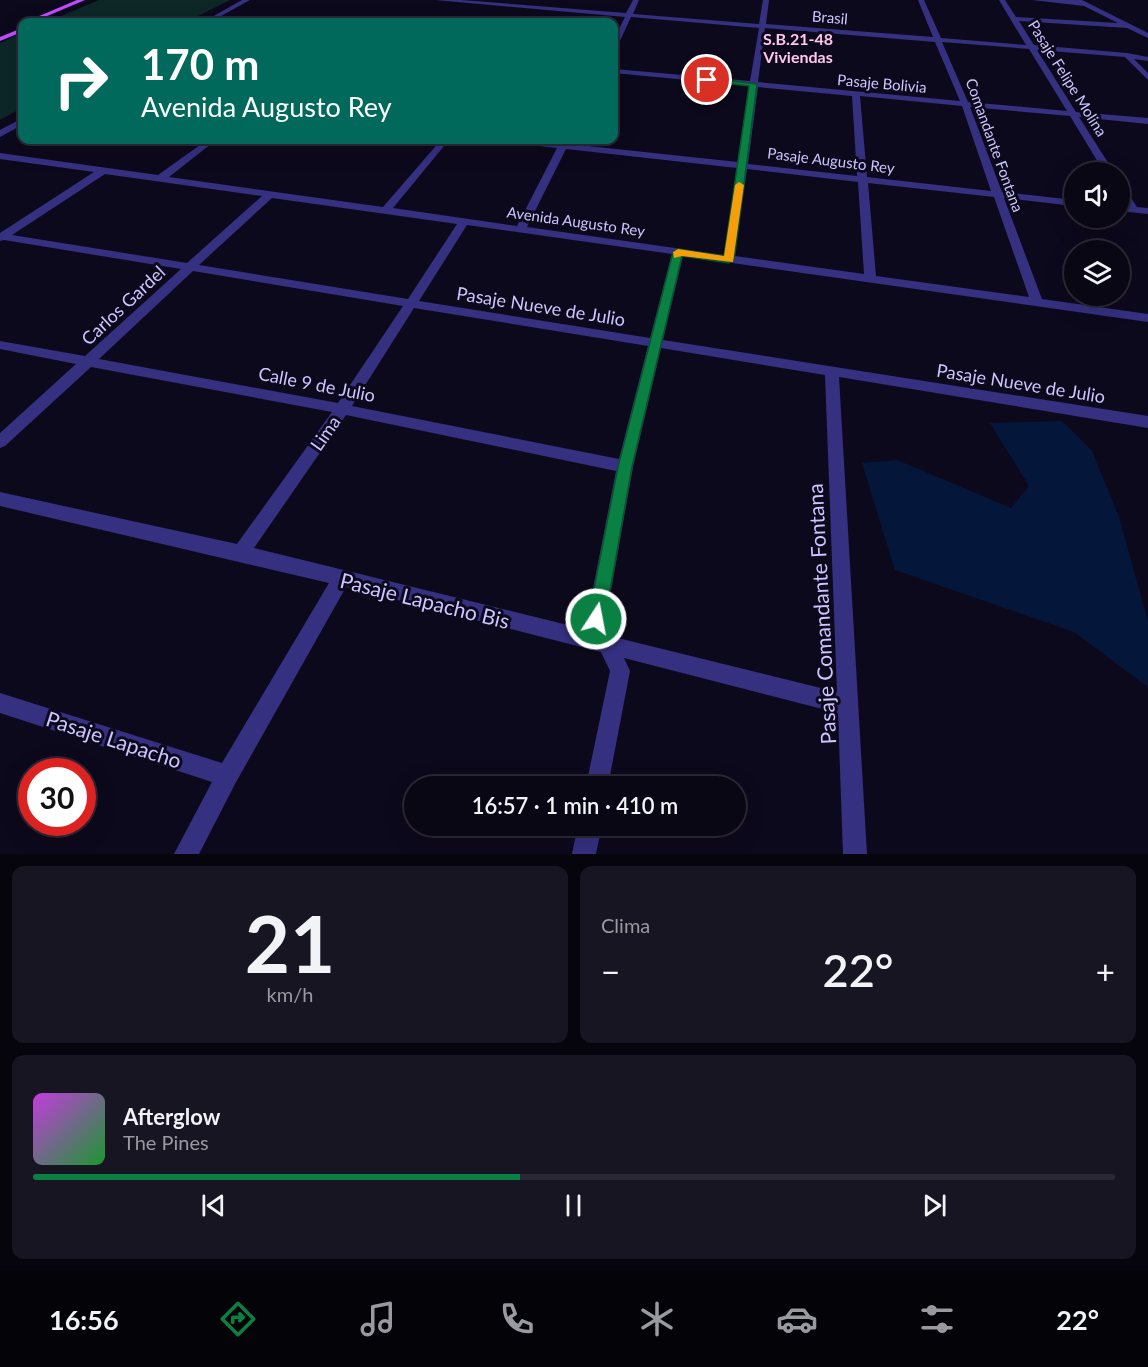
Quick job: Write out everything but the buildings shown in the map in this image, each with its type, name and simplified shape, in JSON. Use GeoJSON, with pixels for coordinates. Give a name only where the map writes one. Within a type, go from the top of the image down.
{"type":"FeatureCollection","features":[{"type":"Feature","properties":{"kind":"main road"},"geometry":{"type":"LineString","coordinates":[[38,18],[82,0]]}},
{"type":"Feature","properties":{"kind":"main road"},"geometry":{"type":"LineString","coordinates":[[50,18],[93,0]]}},
{"type":"Feature","properties":{"kind":"main road"},"geometry":{"type":"LineString","coordinates":[[0,34],[18,27]]}},
{"type":"Feature","properties":{"kind":"main road"},"geometry":{"type":"LineString","coordinates":[[0,39],[18,32]]}},
{"type":"Feature","properties":{"kind":"street"},"geometry":{"type":"LineString","coordinates":[[213,18],[247,0]]}},
{"type":"Feature","properties":{"kind":"street","name":"Brasil"},"geometry":{"type":"LineString","coordinates":[[438,0],[1031,47],[1127,55],[1148,59]]}},
{"type":"Feature","properties":{"kind":"street"},"geometry":{"type":"LineString","coordinates":[[618,36],[636,0]]}},
{"type":"Feature","properties":{"kind":"street"},"geometry":{"type":"LineString","coordinates":[[729,260],[766,0]]}},
{"type":"Feature","properties":{"kind":"street","name":"Comandante Fontana"},"geometry":{"type":"LineString","coordinates":[[921,0],[940,40],[1037,303]]}},
{"type":"Feature","properties":{"kind":"street","name":"Pasaje Felipe Molina"},"geometry":{"type":"LineString","coordinates":[[1002,0],[1103,162]]}},
{"type":"Feature","properties":{"kind":"street"},"geometry":{"type":"LineString","coordinates":[[1035,0],[1080,2],[1148,36]]}},
{"type":"Feature","properties":{"kind":"street"},"geometry":{"type":"LineString","coordinates":[[543,16],[548,9]]}},
{"type":"Feature","properties":{"kind":"street"},"geometry":{"type":"LineString","coordinates":[[1014,19],[1129,26]]}},
{"type":"Feature","properties":{"kind":"street"},"geometry":{"type":"LineString","coordinates":[[1127,55],[1148,78]]}},
{"type":"Feature","properties":{"kind":"street","name":"Pasaje Bolivia"},"geometry":{"type":"LineString","coordinates":[[618,71],[1148,121]]}},
{"type":"Feature","properties":{"kind":"street"},"geometry":{"type":"LineString","coordinates":[[856,94],[870,280]]}},
{"type":"Feature","properties":{"kind":"street"},"geometry":{"type":"LineString","coordinates":[[0,134],[18,124]]}},
{"type":"Feature","properties":{"kind":"street"},"geometry":{"type":"LineString","coordinates":[[161,178],[207,144]]}},
{"type":"Feature","properties":{"kind":"street"},"geometry":{"type":"LineString","coordinates":[[386,210],[442,144]]}},
{"type":"Feature","properties":{"kind":"street"},"geometry":{"type":"LineString","coordinates":[[520,230],[563,144]]}},
{"type":"Feature","properties":{"kind":"street","name":"Pasaje Augusto Rey"},"geometry":{"type":"LineString","coordinates":[[580,144],[1064,202]]}},
{"type":"Feature","properties":{"kind":"street","name":"Avenida Augusto Rey"},"geometry":{"type":"LineString","coordinates":[[0,156],[1148,318]]}},
{"type":"Feature","properties":{"kind":"street"},"geometry":{"type":"LineString","coordinates":[[1,237],[104,170]]}},
{"type":"Feature","properties":{"kind":"street","name":"Carlos Gardel"},"geometry":{"type":"LineString","coordinates":[[0,442],[270,194]]}},
{"type":"Feature","properties":{"kind":"street"},"geometry":{"type":"LineString","coordinates":[[1130,204],[1133,209]]}},
{"type":"Feature","properties":{"kind":"street"},"geometry":{"type":"LineString","coordinates":[[1130,209],[1148,211]]}},
{"type":"Feature","properties":{"kind":"street","name":"Lima"},"geometry":{"type":"LineString","coordinates":[[242,553],[342,409],[465,222]]}},
{"type":"Feature","properties":{"kind":"street","name":"Pasaje Nueve de Julio"},"geometry":{"type":"LineString","coordinates":[[1,237],[1148,422]]}},
{"type":"Feature","properties":{"kind":"street"},"geometry":{"type":"LineString","coordinates":[[599,776],[620,671],[611,647],[596,619],[625,467],[678,252]]}},
{"type":"Feature","properties":{"kind":"street","name":"Calle 9 de Julio"},"geometry":{"type":"LineString","coordinates":[[0,345],[342,409],[625,467]]}},
{"type":"Feature","properties":{"kind":"street","name":"Pasaje Comandante Fontana"},"geometry":{"type":"LineString","coordinates":[[832,372],[855,854]]}},
{"type":"Feature","properties":{"kind":"street","name":"Pasaje Lapacho Bis"},"geometry":{"type":"LineString","coordinates":[[0,499],[242,553],[849,705]]}},
{"type":"Feature","properties":{"kind":"street"},"geometry":{"type":"LineString","coordinates":[[186,854],[341,579]]}},
{"type":"Feature","properties":{"kind":"street","name":"Pasaje Lapacho"},"geometry":{"type":"LineString","coordinates":[[0,703],[228,776]]}},
{"type":"Feature","properties":{"kind":"street"},"geometry":{"type":"LineString","coordinates":[[584,854],[588,836]]}},
{"type":"Feature","properties":{"kind":"green space"},"geometry":{"type":"Polygon","coordinates":[[[99,0],[230,0],[194,18],[56,18],[99,0]]]}},
{"type":"Feature","properties":{"kind":"green space"},"geometry":{"type":"Polygon","coordinates":[[[18,35],[18,110],[0,120],[0,43],[18,35]]]}},
{"type":"Feature","properties":{"kind":"water"},"geometry":{"type":"Polygon","coordinates":[[[1062,421],[1092,451],[1119,517],[1148,622],[1148,687],[1074,632],[895,570],[862,463],[897,460],[1011,508],[1029,486],[990,423],[1062,421]]]}},
{"type":"Feature","properties":{"kind":"slow traffic"},"geometry":{"type":"LineString","coordinates":[[677,256],[678,252],[729,260],[739,185]]}},
{"type":"Feature","properties":{"kind":"district","name":"S.B.21-48 Viviendas"},"geometry":{"type":"Point","coordinates":[798,47]}},
{"type":"Feature","properties":{"kind":"route"},"geometry":{"type":"LineString","coordinates":[[596,619],[625,467],[678,252],[729,260],[753,84],[707,80]]}}]}
